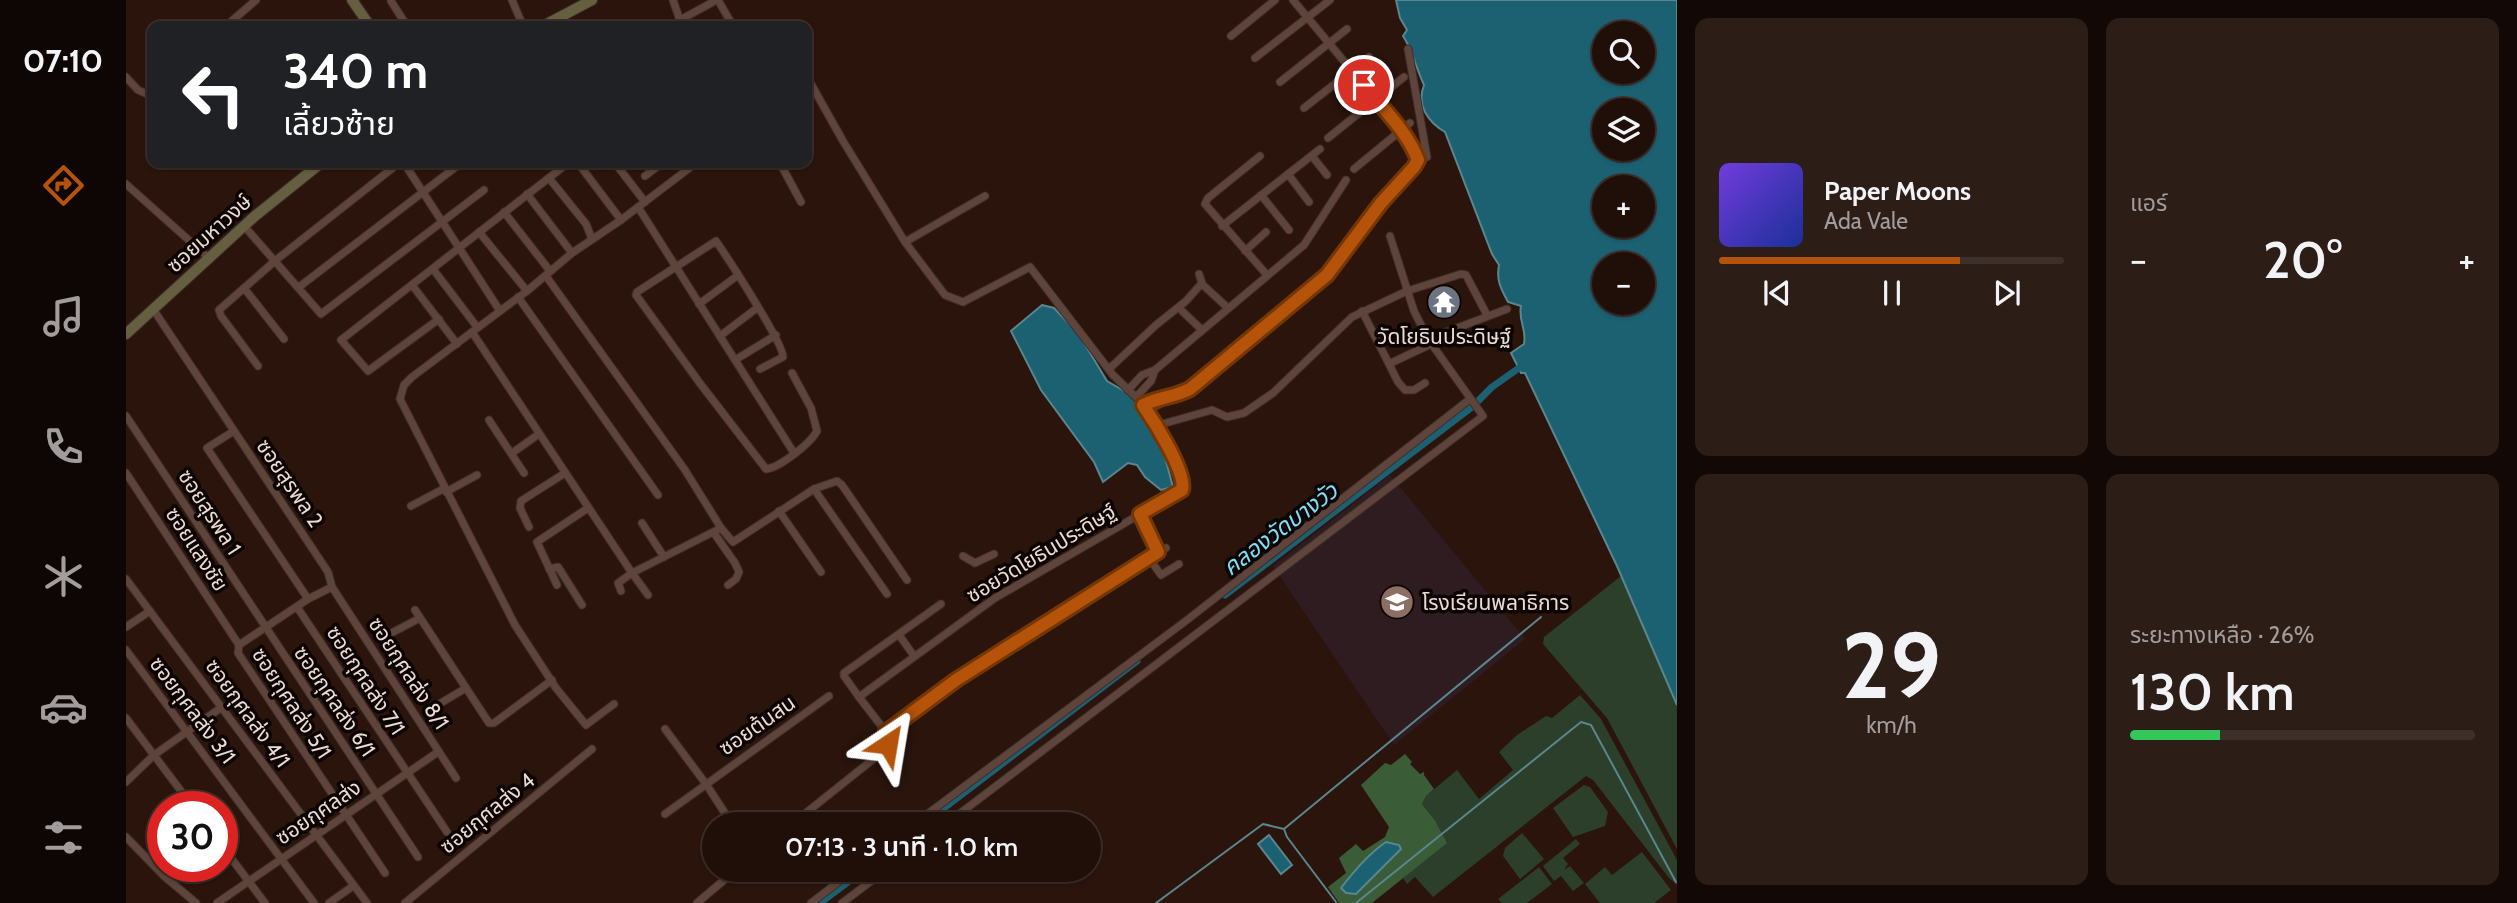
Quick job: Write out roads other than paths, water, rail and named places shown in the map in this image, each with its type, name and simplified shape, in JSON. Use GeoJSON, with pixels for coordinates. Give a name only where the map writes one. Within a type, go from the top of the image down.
{"type":"FeatureCollection","features":[{"type":"Feature","properties":{"kind":"street"},"geometry":{"type":"LineString","coordinates":[[232,21],[256,0]]}},
{"type":"Feature","properties":{"kind":"street"},"geometry":{"type":"LineString","coordinates":[[352,0],[367,21]]}},
{"type":"Feature","properties":{"kind":"street"},"geometry":{"type":"LineString","coordinates":[[512,0],[521,21]]}},
{"type":"Feature","properties":{"kind":"street"},"geometry":{"type":"LineString","coordinates":[[552,21],[592,0]]}},
{"type":"Feature","properties":{"kind":"street"},"geometry":{"type":"LineString","coordinates":[[673,0],[680,21]]}},
{"type":"Feature","properties":{"kind":"street"},"geometry":{"type":"LineString","coordinates":[[1231,36],[1275,0]]}},
{"type":"Feature","properties":{"kind":"street"},"geometry":{"type":"LineString","coordinates":[[1293,0],[1402,131],[1418,160]]}},
{"type":"Feature","properties":{"kind":"street"},"geometry":{"type":"LineString","coordinates":[[1255,58],[1330,0]]}},
{"type":"Feature","properties":{"kind":"street"},"geometry":{"type":"LineString","coordinates":[[391,1],[404,21]]}},
{"type":"Feature","properties":{"kind":"street"},"geometry":{"type":"LineString","coordinates":[[684,21],[715,1],[729,21]]}},
{"type":"Feature","properties":{"kind":"street"},"geometry":{"type":"LineString","coordinates":[[1280,82],[1347,29]]}},
{"type":"Feature","properties":{"kind":"street"},"geometry":{"type":"LineString","coordinates":[[1145,408],[1159,397],[1165,398],[1190,389],[1327,275],[1366,221],[1418,160],[1427,157],[1408,49]]}},
{"type":"Feature","properties":{"kind":"street"},"geometry":{"type":"LineString","coordinates":[[1304,108],[1369,57]]}},
{"type":"Feature","properties":{"kind":"street"},"geometry":{"type":"LineString","coordinates":[[126,77],[141,93],[147,94]]}},
{"type":"Feature","properties":{"kind":"street"},"geometry":{"type":"LineString","coordinates":[[1328,138],[1404,77]]}},
{"type":"Feature","properties":{"kind":"street"},"geometry":{"type":"LineString","coordinates":[[812,85],[905,242],[945,295],[960,302],[1030,267],[1109,369],[1145,408],[1155,426],[1212,410],[1227,417],[1244,413],[1273,393],[1334,333],[1362,311],[1407,291],[1461,274],[1466,275],[1487,315]]}},
{"type":"Feature","properties":{"kind":"street"},"geometry":{"type":"LineString","coordinates":[[1354,169],[1410,123]]}},
{"type":"Feature","properties":{"kind":"street"},"geometry":{"type":"LineString","coordinates":[[1222,226],[1321,149]]}},
{"type":"Feature","properties":{"kind":"street"},"geometry":{"type":"LineString","coordinates":[[1205,204],[1208,198],[1260,156]]}},
{"type":"Feature","properties":{"kind":"street"},"geometry":{"type":"LineString","coordinates":[[1311,156],[1326,175]]}},
{"type":"Feature","properties":{"kind":"street","name":"ซอยมหาวงษ์"},"geometry":{"type":"LineString","coordinates":[[126,334],[315,168]]}},
{"type":"Feature","properties":{"kind":"street"},"geometry":{"type":"LineString","coordinates":[[258,366],[219,312],[222,307],[276,260],[395,168]]}},
{"type":"Feature","properties":{"kind":"street"},"geometry":{"type":"LineString","coordinates":[[405,168],[500,311]]}},
{"type":"Feature","properties":{"kind":"street"},"geometry":{"type":"LineString","coordinates":[[299,287],[454,168]]}},
{"type":"Feature","properties":{"kind":"street"},"geometry":{"type":"LineString","coordinates":[[439,320],[368,371],[342,342],[342,338],[562,168]]}},
{"type":"Feature","properties":{"kind":"street"},"geometry":{"type":"LineString","coordinates":[[582,168],[621,220]]}},
{"type":"Feature","properties":{"kind":"street"},"geometry":{"type":"LineString","coordinates":[[618,168],[675,266],[794,453]]}},
{"type":"Feature","properties":{"kind":"street"},"geometry":{"type":"LineString","coordinates":[[645,176],[655,168]]}},
{"type":"Feature","properties":{"kind":"street"},"geometry":{"type":"LineString","coordinates":[[614,705],[586,725],[552,680],[515,625],[400,399],[404,386],[412,377],[527,291],[572,253],[621,220],[689,168]]}},
{"type":"Feature","properties":{"kind":"street"},"geometry":{"type":"LineString","coordinates":[[783,168],[801,202]]}},
{"type":"Feature","properties":{"kind":"street"},"geometry":{"type":"LineString","coordinates":[[1288,174],[1309,202]]}},
{"type":"Feature","properties":{"kind":"street"},"geometry":{"type":"LineString","coordinates":[[549,178],[586,225],[592,239]]}},
{"type":"Feature","properties":{"kind":"street"},"geometry":{"type":"LineString","coordinates":[[1129,390],[1142,375],[1155,370],[1304,245],[1346,180]]}},
{"type":"Feature","properties":{"kind":"street"},"geometry":{"type":"LineString","coordinates":[[126,184],[210,259]]}},
{"type":"Feature","properties":{"kind":"street"},"geometry":{"type":"LineString","coordinates":[[245,227],[321,314],[484,190]]}},
{"type":"Feature","properties":{"kind":"street"},"geometry":{"type":"LineString","coordinates":[[527,194],[572,253]]}},
{"type":"Feature","properties":{"kind":"street"},"geometry":{"type":"LineString","coordinates":[[905,242],[985,195]]}},
{"type":"Feature","properties":{"kind":"street"},"geometry":{"type":"LineString","coordinates":[[1261,195],[1289,230]]}},
{"type":"Feature","properties":{"kind":"street"},"geometry":{"type":"LineString","coordinates":[[1196,196],[1266,275]]}},
{"type":"Feature","properties":{"kind":"street"},"geometry":{"type":"LineString","coordinates":[[504,212],[685,470],[735,563],[738,572],[736,579],[728,585]]}},
{"type":"Feature","properties":{"kind":"street"},"geometry":{"type":"LineString","coordinates":[[479,232],[527,291]]}},
{"type":"Feature","properties":{"kind":"street"},"geometry":{"type":"LineString","coordinates":[[1245,251],[1266,232]]}},
{"type":"Feature","properties":{"kind":"street"},"geometry":{"type":"LineString","coordinates":[[962,812],[1483,415],[1429,341],[1407,291],[1390,236]]}},
{"type":"Feature","properties":{"kind":"street"},"geometry":{"type":"LineString","coordinates":[[760,369],[783,356],[776,335],[715,240],[639,290],[636,295],[764,467],[772,468],[794,453],[813,438],[817,428],[811,408],[792,373]]}},
{"type":"Feature","properties":{"kind":"street"},"geometry":{"type":"LineString","coordinates":[[433,268],[539,434],[648,595]]}},
{"type":"Feature","properties":{"kind":"street"},"geometry":{"type":"LineString","coordinates":[[1109,369],[1186,301],[1202,283],[1199,275]]}},
{"type":"Feature","properties":{"kind":"street"},"geometry":{"type":"LineString","coordinates":[[699,304],[737,276]]}},
{"type":"Feature","properties":{"kind":"street"},"geometry":{"type":"LineString","coordinates":[[412,285],[457,344]]}},
{"type":"Feature","properties":{"kind":"street"},"geometry":{"type":"LineString","coordinates":[[1204,286],[1228,308]]}},
{"type":"Feature","properties":{"kind":"street"},"geometry":{"type":"LineString","coordinates":[[244,288],[284,339]]}},
{"type":"Feature","properties":{"kind":"street"},"geometry":{"type":"LineString","coordinates":[[519,297],[658,495]]}},
{"type":"Feature","properties":{"kind":"street"},"geometry":{"type":"LineString","coordinates":[[720,336],[757,308]]}},
{"type":"Feature","properties":{"kind":"street"},"geometry":{"type":"LineString","coordinates":[[1389,364],[1429,341],[1507,309]]}},
{"type":"Feature","properties":{"kind":"street","name":"ซอยสุรพล 2"},"geometry":{"type":"LineString","coordinates":[[153,310],[328,572],[332,587]]}},
{"type":"Feature","properties":{"kind":"street"},"geometry":{"type":"LineString","coordinates":[[1182,311],[1202,330]]}},
{"type":"Feature","properties":{"kind":"street"},"geometry":{"type":"LineString","coordinates":[[1362,311],[1401,387],[1414,390],[1425,383]]}},
{"type":"Feature","properties":{"kind":"street"},"geometry":{"type":"LineString","coordinates":[[735,360],[776,335]]}},
{"type":"Feature","properties":{"kind":"street"},"geometry":{"type":"LineString","coordinates":[[1136,397],[1151,381],[1155,370]]}},
{"type":"Feature","properties":{"kind":"street"},"geometry":{"type":"LineString","coordinates":[[930,812],[1472,401]]}},
{"type":"Feature","properties":{"kind":"street","name":"ซอยสุรพล 1"},"geometry":{"type":"LineString","coordinates":[[126,416],[266,628]]}},
{"type":"Feature","properties":{"kind":"street"},"geometry":{"type":"LineString","coordinates":[[488,420],[524,473]]}},
{"type":"Feature","properties":{"kind":"street","name":"ซอยวัดโยธินประดิษฐ์"},"geometry":{"type":"LineString","coordinates":[[859,696],[995,598],[1182,490],[1171,452],[1155,426]]}},
{"type":"Feature","properties":{"kind":"street"},"geometry":{"type":"LineString","coordinates":[[234,430],[207,448],[308,599]]}},
{"type":"Feature","properties":{"kind":"street"},"geometry":{"type":"LineString","coordinates":[[512,453],[539,434]]}},
{"type":"Feature","properties":{"kind":"street","name":"ซอยแสงชัย"},"geometry":{"type":"LineString","coordinates":[[126,473],[239,645]]}},
{"type":"Feature","properties":{"kind":"street"},"geometry":{"type":"LineString","coordinates":[[530,527],[520,508],[521,501],[565,473]]}},
{"type":"Feature","properties":{"kind":"street"},"geometry":{"type":"LineString","coordinates":[[411,506],[477,475]]}},
{"type":"Feature","properties":{"kind":"street"},"geometry":{"type":"LineString","coordinates":[[717,531],[733,542],[814,489],[831,481],[842,485],[907,580]]}},
{"type":"Feature","properties":{"kind":"street"},"geometry":{"type":"LineString","coordinates":[[814,489],[887,594]]}},
{"type":"Feature","properties":{"kind":"street"},"geometry":{"type":"LineString","coordinates":[[557,585],[537,542],[588,508]]}},
{"type":"Feature","properties":{"kind":"street"},"geometry":{"type":"LineString","coordinates":[[779,511],[821,572]]}},
{"type":"Feature","properties":{"kind":"street"},"geometry":{"type":"LineString","coordinates":[[886,732],[956,680],[1162,550],[1140,514]]}},
{"type":"Feature","properties":{"kind":"street"},"geometry":{"type":"LineString","coordinates":[[642,523],[664,557]]}},
{"type":"Feature","properties":{"kind":"street"},"geometry":{"type":"LineString","coordinates":[[621,592],[618,583],[632,573],[717,531]]}},
{"type":"Feature","properties":{"kind":"street"},"geometry":{"type":"LineString","coordinates":[[963,556],[975,563],[994,554]]}},
{"type":"Feature","properties":{"kind":"street"},"geometry":{"type":"LineString","coordinates":[[1149,558],[1161,575],[1179,564]]}},
{"type":"Feature","properties":{"kind":"street"},"geometry":{"type":"LineString","coordinates":[[549,569],[558,567],[561,570],[582,605]]}},
{"type":"Feature","properties":{"kind":"street","name":"ซอยกุศลส่ง 4/1"},"geometry":{"type":"LineString","coordinates":[[126,579],[316,835]]}},
{"type":"Feature","properties":{"kind":"street"},"geometry":{"type":"LineString","coordinates":[[239,645],[308,599],[332,587]]}},
{"type":"Feature","properties":{"kind":"street","name":"ซอยกุศลส่ง 8/1"},"geometry":{"type":"LineString","coordinates":[[332,587],[456,778]]}},
{"type":"Feature","properties":{"kind":"street"},"geometry":{"type":"LineString","coordinates":[[807,812],[886,749],[886,732],[843,674],[941,604]]}},
{"type":"Feature","properties":{"kind":"street","name":"ซอยกุศลส่ง 7/1"},"geometry":{"type":"LineString","coordinates":[[297,607],[447,832]]}},
{"type":"Feature","properties":{"kind":"street"},"geometry":{"type":"LineString","coordinates":[[415,610],[487,721],[491,723],[552,680]]}},
{"type":"Feature","properties":{"kind":"street"},"geometry":{"type":"LineString","coordinates":[[126,627],[150,611]]}},
{"type":"Feature","properties":{"kind":"street"},"geometry":{"type":"LineString","coordinates":[[380,639],[420,618]]}},
{"type":"Feature","properties":{"kind":"street","name":"ซอยกุศลส่ง 6/1"},"geometry":{"type":"LineString","coordinates":[[266,628],[418,857]]}},
{"type":"Feature","properties":{"kind":"street"},"geometry":{"type":"LineString","coordinates":[[899,635],[914,656]]}},
{"type":"Feature","properties":{"kind":"street","name":"ซอยกุศลส่ง 5/1"},"geometry":{"type":"LineString","coordinates":[[239,645],[238,653],[385,873]]}},
{"type":"Feature","properties":{"kind":"street","name":"ซอยกุศลส่ง 3/1"},"geometry":{"type":"LineString","coordinates":[[126,650],[314,903]]}},
{"type":"Feature","properties":{"kind":"street"},"geometry":{"type":"LineString","coordinates":[[434,706],[466,688]]}},
{"type":"Feature","properties":{"kind":"street","name":"ซอยต้นสน"},"geometry":{"type":"LineString","coordinates":[[665,814],[829,696]]}},
{"type":"Feature","properties":{"kind":"street"},"geometry":{"type":"LineString","coordinates":[[126,782],[154,755],[222,707]]}},
{"type":"Feature","properties":{"kind":"street"},"geometry":{"type":"LineString","coordinates":[[126,718],[181,791]]}},
{"type":"Feature","properties":{"kind":"street"},"geometry":{"type":"LineString","coordinates":[[665,729],[724,812]]}},
{"type":"Feature","properties":{"kind":"street","name":"ซอยกุศลส่ง 4"},"geometry":{"type":"LineString","coordinates":[[405,903],[592,750]]}},
{"type":"Feature","properties":{"kind":"street","name":"ซอยกุศลส่ง"},"geometry":{"type":"LineString","coordinates":[[217,903],[438,751]]}},
{"type":"Feature","properties":{"kind":"street"},"geometry":{"type":"LineString","coordinates":[[316,835],[366,903]]}},
{"type":"Feature","properties":{"kind":"street"},"geometry":{"type":"LineString","coordinates":[[126,838],[196,903]]}},
{"type":"Feature","properties":{"kind":"street"},"geometry":{"type":"LineString","coordinates":[[238,868],[265,903]]}},
{"type":"Feature","properties":{"kind":"street"},"geometry":{"type":"LineString","coordinates":[[697,903],[722,882]]}},
{"type":"Feature","properties":{"kind":"street"},"geometry":{"type":"LineString","coordinates":[[811,903],[838,882]]}},
{"type":"Feature","properties":{"kind":"street"},"geometry":{"type":"LineString","coordinates":[[842,903],[870,882]]}},
{"type":"Feature","properties":{"kind":"street"},"geometry":{"type":"LineString","coordinates":[[329,903],[353,886]]}},
{"type":"Feature","properties":{"kind":"water"},"geometry":{"type":"Polygon","coordinates":[[[1396,0],[1677,0],[1677,705],[1617,566],[1525,373],[1521,373],[1511,353],[1524,344],[1521,306],[1508,302],[1503,293],[1499,280],[1499,265],[1492,254],[1445,132],[1433,123],[1425,112],[1422,99],[1424,85],[1403,36],[1407,30],[1400,18],[1396,0]]]}},
{"type":"Feature","properties":{"kind":"water"},"geometry":{"type":"Polygon","coordinates":[[[1042,305],[1054,308],[1078,333],[1107,381],[1131,395],[1159,435],[1173,487],[1161,490],[1145,477],[1137,465],[1128,463],[1103,482],[1094,462],[1041,390],[1011,331],[1042,305]]]}},
{"type":"Feature","properties":{"kind":"water"},"geometry":{"type":"Polygon","coordinates":[[[1269,835],[1292,865],[1281,874],[1258,844],[1269,835]]]}},
{"type":"Feature","properties":{"kind":"water"},"geometry":{"type":"Polygon","coordinates":[[[1386,842],[1399,845],[1401,849],[1356,894],[1346,893],[1341,888],[1367,857],[1386,842]]]}},
{"type":"Feature","properties":{"kind":"waterway","name":"คลองวัดบางวัว"},"geometry":{"type":"LineString","coordinates":[[1225,595],[1526,363]]}},
{"type":"Feature","properties":{"kind":"waterway"},"geometry":{"type":"LineString","coordinates":[[1156,903],[1263,824],[1284,829],[1541,617]]}},
{"type":"Feature","properties":{"kind":"waterway","name":"คลองวัดบางวัว"},"geometry":{"type":"LineString","coordinates":[[939,812],[1137,661]]}},
{"type":"Feature","properties":{"kind":"waterway"},"geometry":{"type":"LineString","coordinates":[[1356,903],[1581,722],[1591,725],[1676,882]]}},
{"type":"Feature","properties":{"kind":"waterway"},"geometry":{"type":"LineString","coordinates":[[1284,829],[1287,837],[1336,902]]}},
{"type":"Feature","properties":{"kind":"waterway","name":"คลองวัดบางวัว"},"geometry":{"type":"LineString","coordinates":[[820,903],[848,882]]}},
{"type":"Feature","properties":{"kind":"place","name":"วัดโยธินประดิษฐ์"},"geometry":{"type":"Point","coordinates":[1444,302]}},
{"type":"Feature","properties":{"kind":"place","name":"โรงเรียนพลาธิการ"},"geometry":{"type":"Point","coordinates":[1397,602]}}]}
